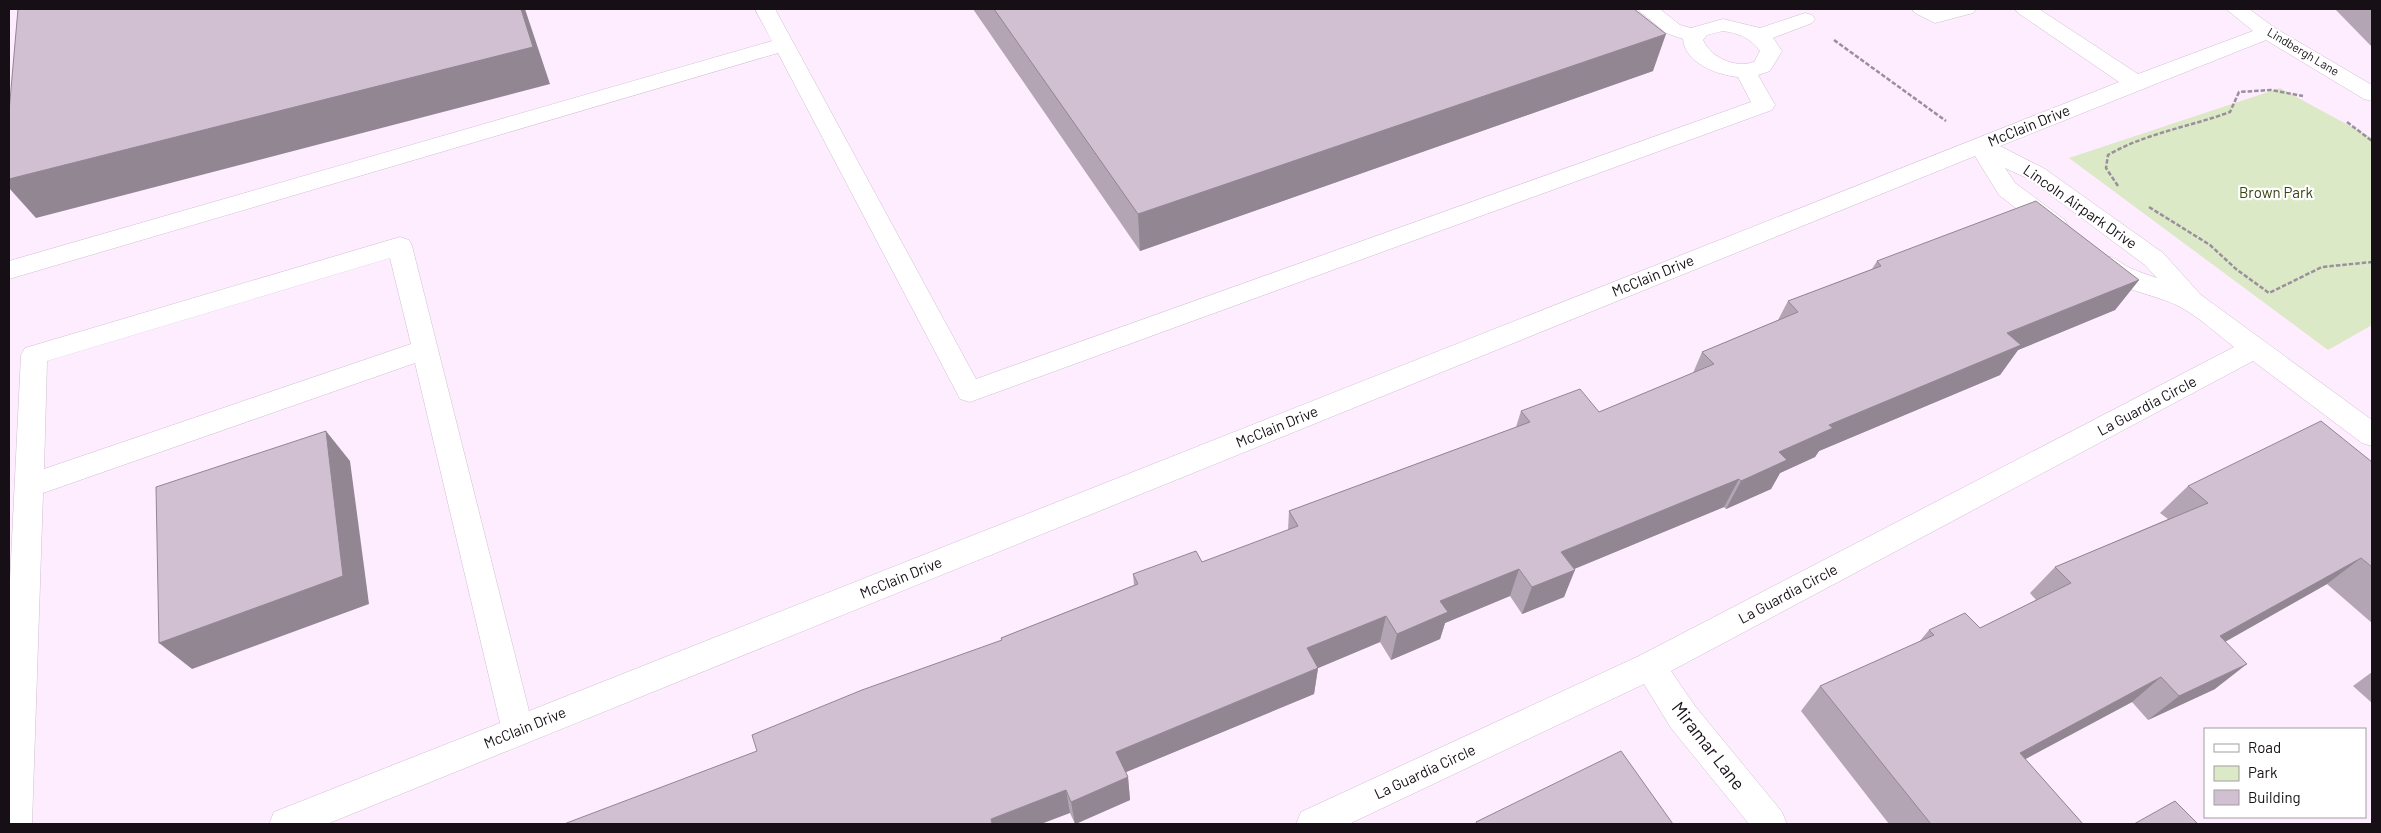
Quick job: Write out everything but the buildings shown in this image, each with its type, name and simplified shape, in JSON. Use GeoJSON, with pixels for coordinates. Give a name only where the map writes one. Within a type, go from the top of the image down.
{"type":"FeatureCollection","features":[{"type":"Feature","properties":{"kind":"street"},"geometry":{"type":"LineString","coordinates":[[765,9],[970,392],[1764,105],[1745,71]]}},
{"type":"Feature","properties":{"kind":"street"},"geometry":{"type":"LineString","coordinates":[[1648,9],[1672,29],[1694,36]]}},
{"type":"Feature","properties":{"kind":"street"},"geometry":{"type":"LineString","coordinates":[[1922,9],[1935,17],[1966,9]]}},
{"type":"Feature","properties":{"kind":"street"},"geometry":{"type":"LineString","coordinates":[[2025,9],[2136,83]]}},
{"type":"Feature","properties":{"kind":"street","name":"Lindbergh Lane"},"geometry":{"type":"LineString","coordinates":[[2236,9],[2268,32],[2372,94]]}},
{"type":"Feature","properties":{"kind":"street"},"geometry":{"type":"LineString","coordinates":[[1759,36],[1798,14]]}},
{"type":"Feature","properties":{"kind":"street"},"geometry":{"type":"LineString","coordinates":[[1710,26],[1736,26],[1759,36],[1771,51],[1770,58],[1765,64],[1745,71],[1720,67],[1700,56],[1694,49],[1694,36],[1700,30],[1710,26]]}},
{"type":"Feature","properties":{"kind":"street","name":"McClain Drive"},"geometry":{"type":"LineString","coordinates":[[286,824],[1980,145],[2268,32]]}},
{"type":"Feature","properties":{"kind":"street"},"geometry":{"type":"LineString","coordinates":[[9,270],[784,44]]}},
{"type":"Feature","properties":{"kind":"street","name":"Lincoln Airpark Drive"},"geometry":{"type":"LineString","coordinates":[[1980,145],[2006,189],[2082,246],[2120,274],[2192,302]]}},
{"type":"Feature","properties":{"kind":"street","name":"Lincoln Airpark Drive"},"geometry":{"type":"LineString","coordinates":[[1980,145],[2037,174],[2154,259],[2192,302],[2372,435]]}},
{"type":"Feature","properties":{"kind":"street"},"geometry":{"type":"LineString","coordinates":[[15,824],[34,355],[400,246],[518,731]]}},
{"type":"Feature","properties":{"kind":"street","name":"La Guardia Circle"},"geometry":{"type":"LineString","coordinates":[[1313,824],[1650,666],[2255,348]]}},
{"type":"Feature","properties":{"kind":"street"},"geometry":{"type":"LineString","coordinates":[[28,486],[425,349]]}},
{"type":"Feature","properties":{"kind":"street","name":"Miramar Lane"},"geometry":{"type":"LineString","coordinates":[[1650,666],[1683,717],[1770,824]]}},
{"type":"Feature","properties":{"kind":"path"},"geometry":{"type":"LineString","coordinates":[[1798,14],[1980,145]]}},
{"type":"Feature","properties":{"kind":"path"},"geometry":{"type":"LineString","coordinates":[[2121,191],[2106,168],[2108,155],[2120,147],[2174,127],[2211,120],[2230,112],[2239,92],[2252,89],[2275,90],[2308,98]]}},
{"type":"Feature","properties":{"kind":"path"},"geometry":{"type":"LineString","coordinates":[[2341,118],[2372,141]]}},
{"type":"Feature","properties":{"kind":"path"},"geometry":{"type":"LineString","coordinates":[[2141,203],[2210,245],[2236,269],[2269,294],[2322,267],[2372,262]]}},
{"type":"Feature","properties":{"kind":"green space","name":"Brown Park"},"geometry":{"type":"Polygon","coordinates":[[[2280,88],[2372,138],[2372,325],[2328,350],[2069,158],[2280,88]]]}}]}
